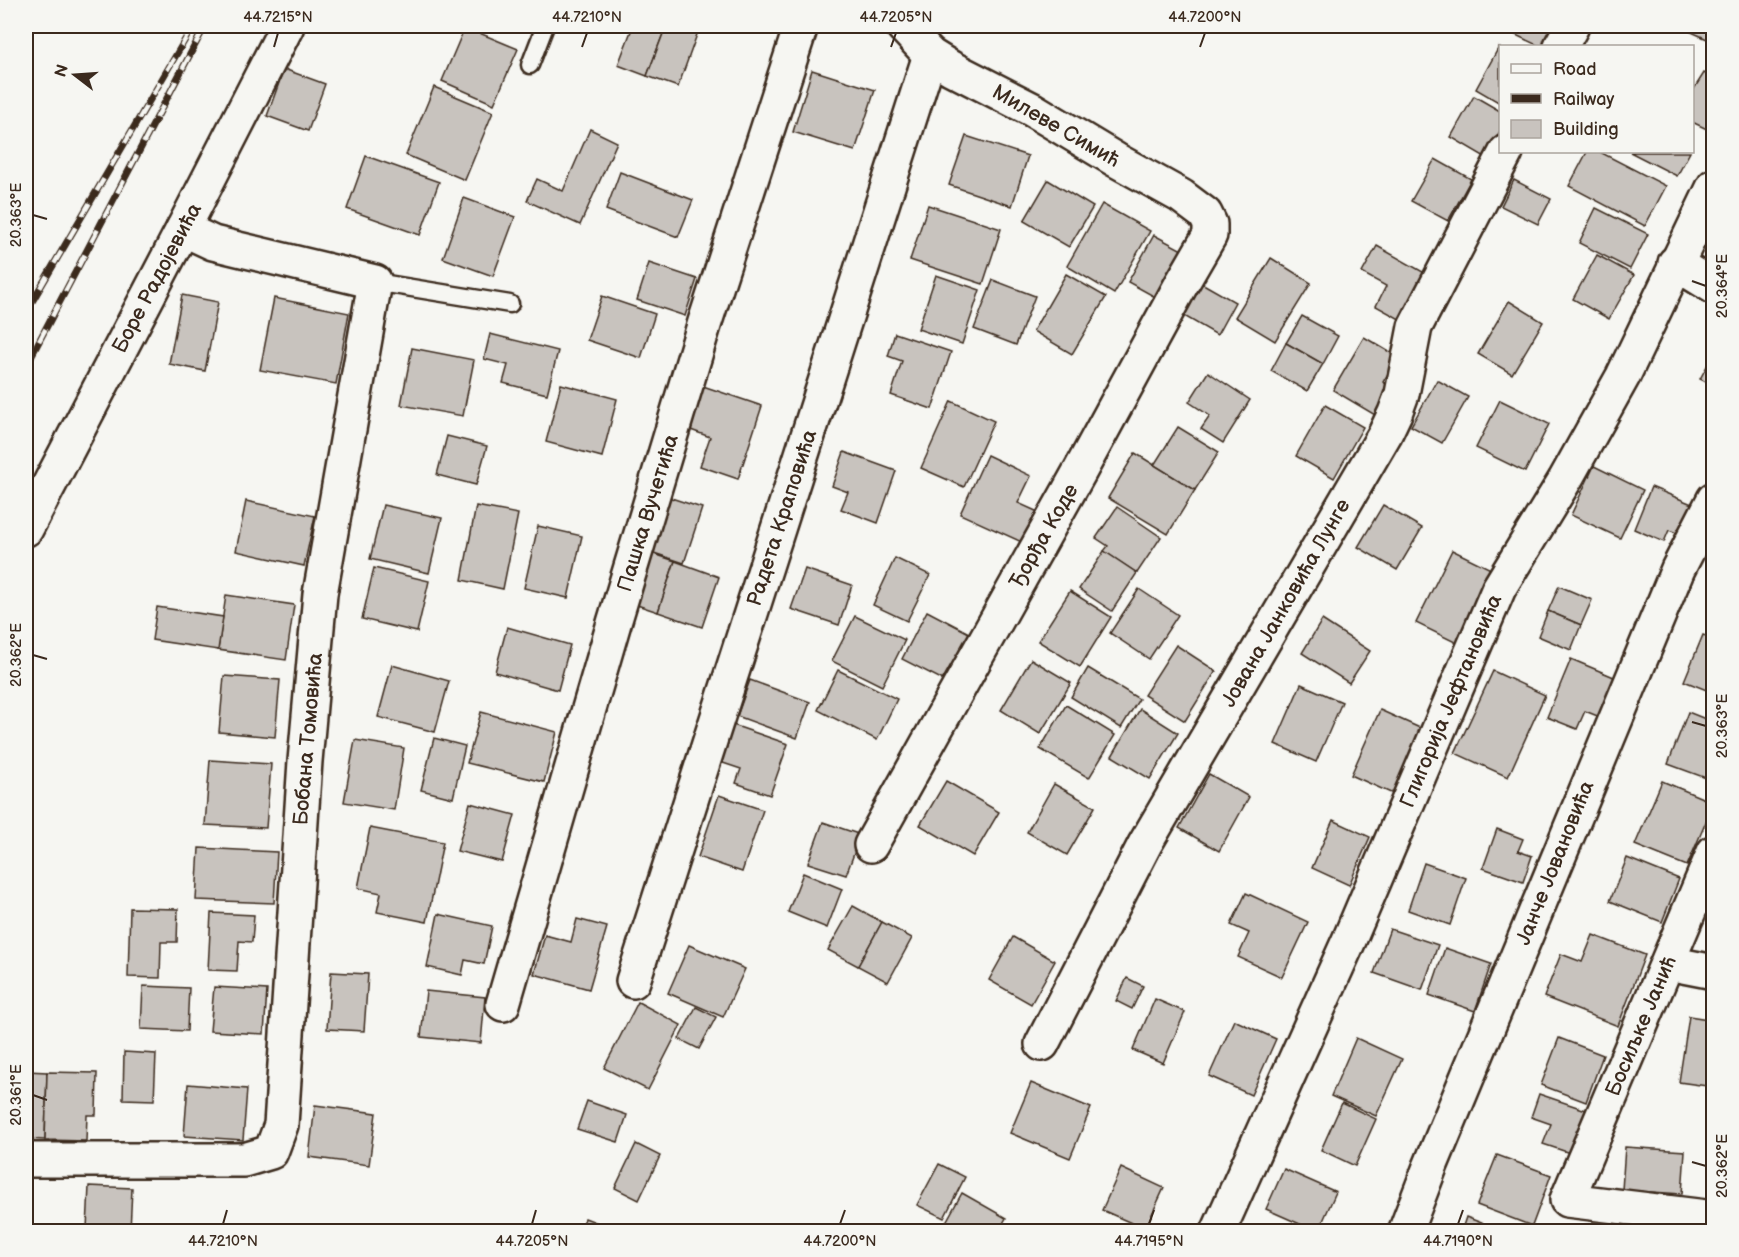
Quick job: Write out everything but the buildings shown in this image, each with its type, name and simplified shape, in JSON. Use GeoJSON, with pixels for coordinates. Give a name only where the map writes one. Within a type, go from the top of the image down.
{"type":"FeatureCollection","features":[{"type":"Feature","properties":{"kind":"street","name":"Боре Радојевића"},"geometry":{"type":"LineString","coordinates":[[26,529],[288,26]]}},
{"type":"Feature","properties":{"kind":"street","name":"Пашка Вучетића"},"geometry":{"type":"LineString","coordinates":[[503,1004],[610,635],[705,322],[801,26]]}},
{"type":"Feature","properties":{"kind":"street","name":"Милеве Симић"},"geometry":{"type":"LineString","coordinates":[[903,26],[930,55],[1033,110],[1181,196],[1205,214],[1210,224]]}},
{"type":"Feature","properties":{"kind":"street"},"geometry":{"type":"LineString","coordinates":[[1562,45],[1572,26]]}},
{"type":"Feature","properties":{"kind":"street","name":"Радета Краповића"},"geometry":{"type":"LineString","coordinates":[[633,981],[930,55]]}},
{"type":"Feature","properties":{"kind":"street","name":"Јована Јанковића Лунге"},"geometry":{"type":"LineString","coordinates":[[1042,1044],[1145,844],[1385,434],[1402,394],[1415,327],[1505,153]]}},
{"type":"Feature","properties":{"kind":"street","name":"Глигорија Јефтановића"},"geometry":{"type":"LineString","coordinates":[[1218,1232],[1350,938],[1499,588],[1565,480],[1623,376],[1713,186]]}},
{"type":"Feature","properties":{"kind":"street","name":"Ђорђа Коде"},"geometry":{"type":"LineString","coordinates":[[871,845],[1210,235],[1210,224]]}},
{"type":"Feature","properties":{"kind":"street"},"geometry":{"type":"LineString","coordinates":[[183,229],[213,243],[375,282]]}},
{"type":"Feature","properties":{"kind":"street"},"geometry":{"type":"LineString","coordinates":[[1675,263],[1713,287]]}},
{"type":"Feature","properties":{"kind":"street","name":"Бобана Томовића"},"geometry":{"type":"LineString","coordinates":[[26,1160],[244,1160],[271,1152],[282,1125],[305,761],[320,594],[375,282]]}},
{"type":"Feature","properties":{"kind":"street","name":"Јанче Јовановића"},"geometry":{"type":"LineString","coordinates":[[1405,1232],[1443,1134],[1678,568],[1713,499]]}},
{"type":"Feature","properties":{"kind":"street","name":"Босиљке Јанић"},"geometry":{"type":"LineString","coordinates":[[1713,852],[1567,1200],[1713,1218]]}},
{"type":"Feature","properties":{"kind":"street"},"geometry":{"type":"LineString","coordinates":[[1668,963],[1713,972]]}},
{"type":"Feature","properties":{"kind":"lane"},"geometry":{"type":"LineString","coordinates":[[530,65],[545,26]]}},
{"type":"Feature","properties":{"kind":"lane"},"geometry":{"type":"LineString","coordinates":[[375,282],[510,304]]}},
{"type":"Feature","properties":{"kind":"railway"},"geometry":{"type":"LineString","coordinates":[[26,312],[193,26]]}},
{"type":"Feature","properties":{"kind":"railway"},"geometry":{"type":"LineString","coordinates":[[26,366],[205,26]]}}]}
